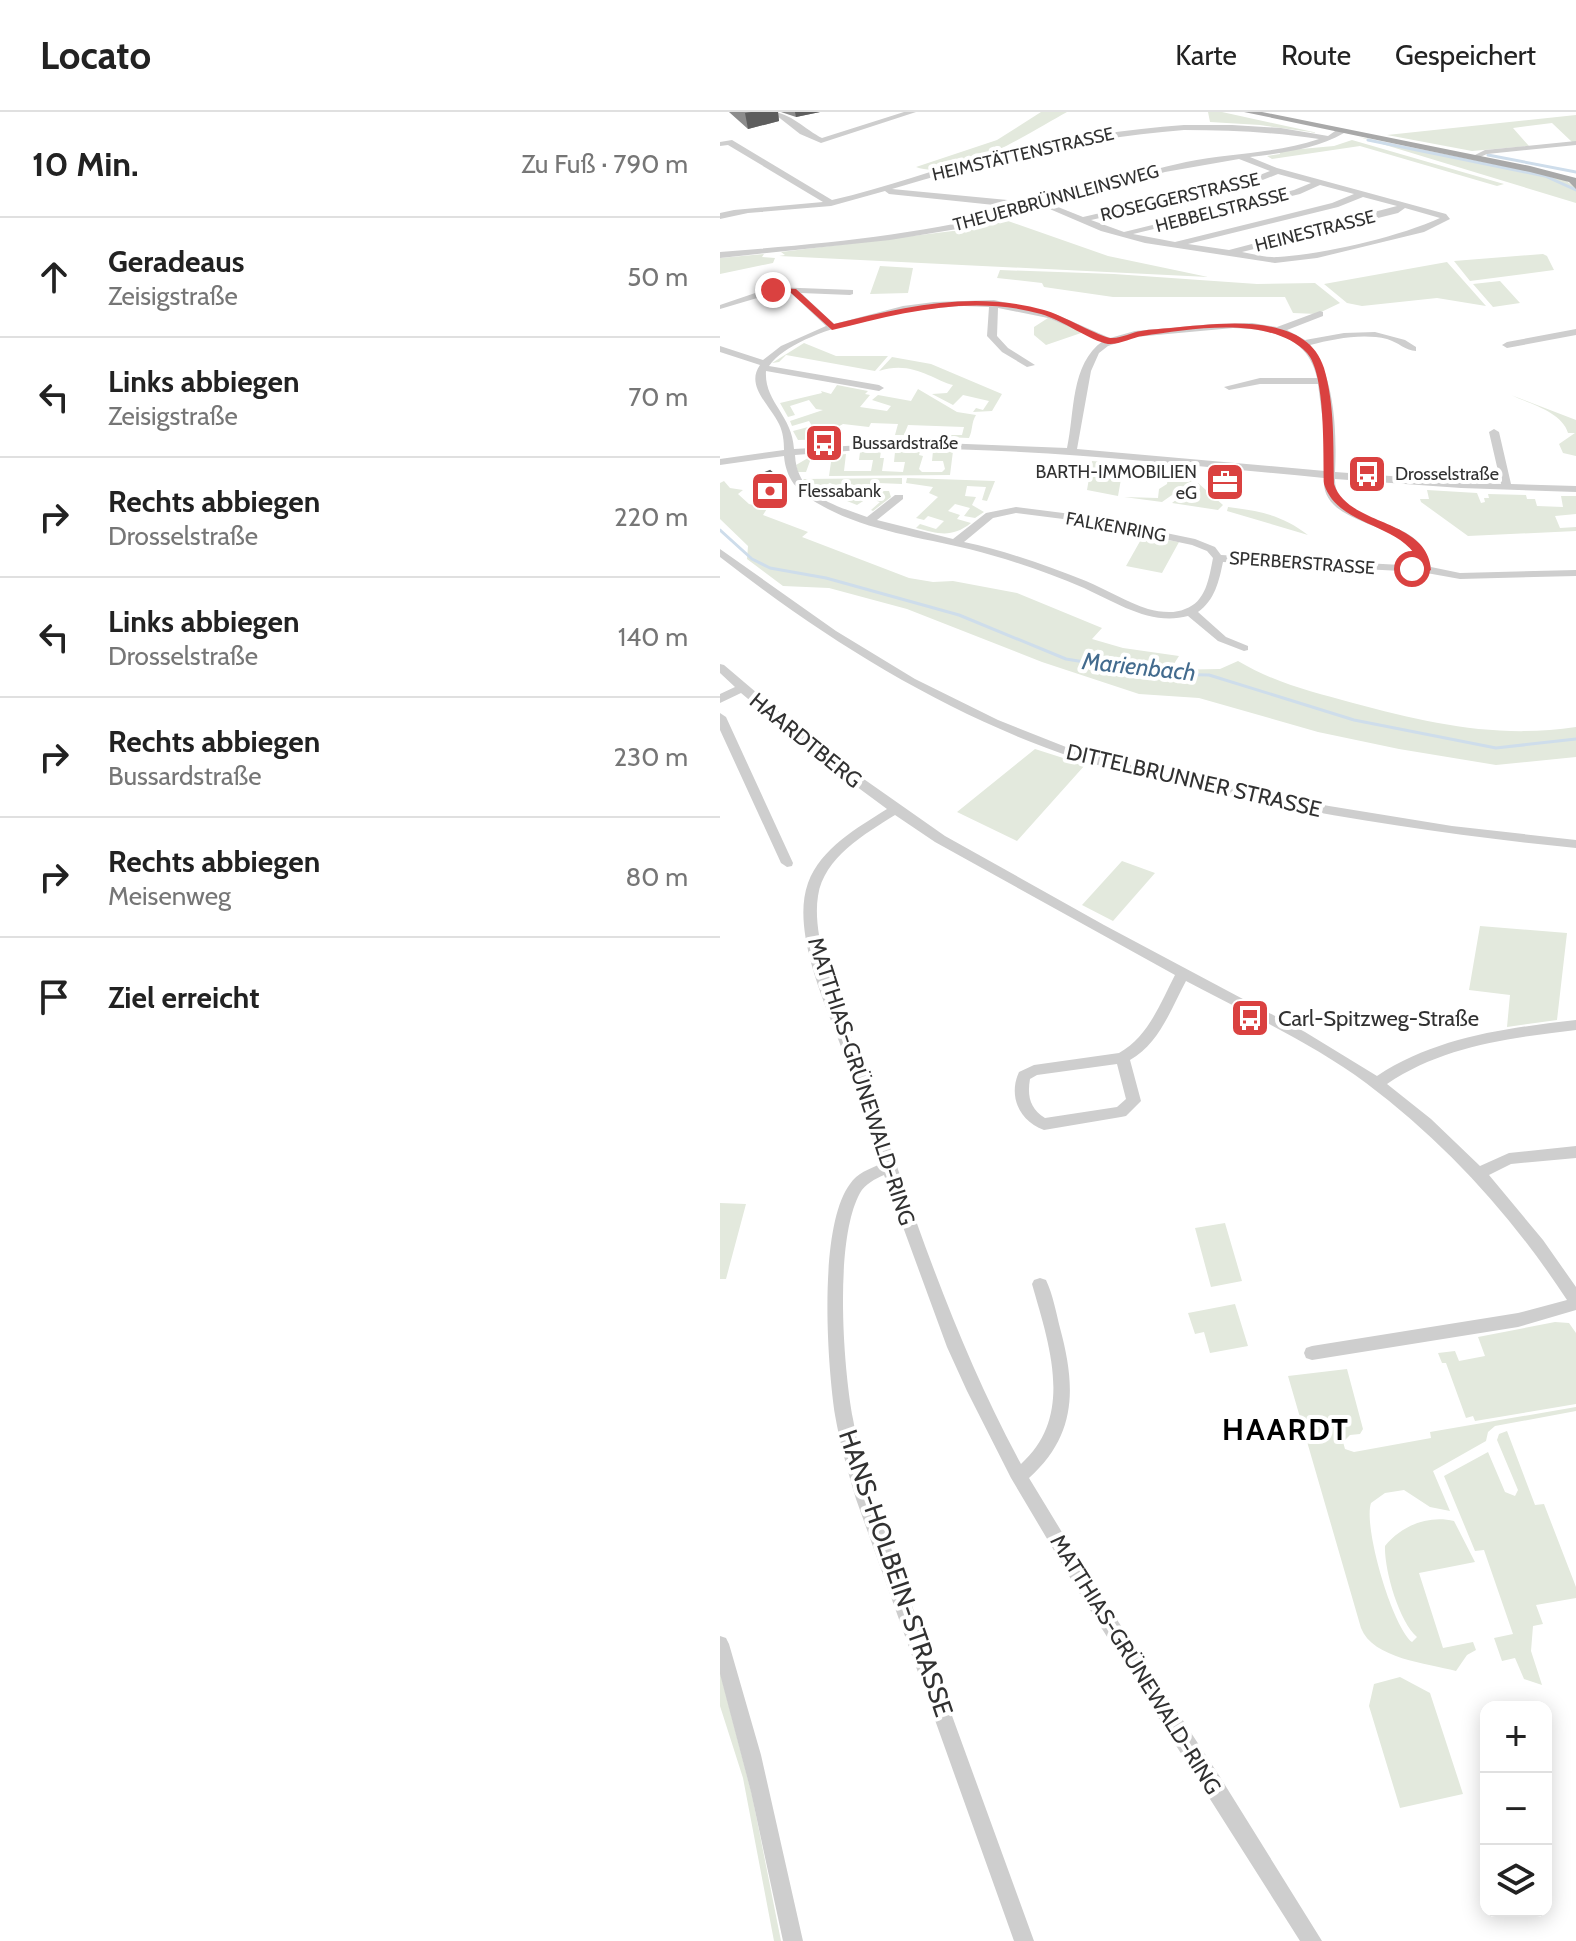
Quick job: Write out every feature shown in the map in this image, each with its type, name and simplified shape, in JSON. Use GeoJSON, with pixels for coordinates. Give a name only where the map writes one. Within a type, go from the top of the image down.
{"type":"FeatureCollection","features":[{"type":"Feature","properties":{"kind":"main road"},"geometry":{"type":"LineString","coordinates":[[1249,112],[1530,169],[1575,181]]}},
{"type":"Feature","properties":{"kind":"street"},"geometry":{"type":"LineString","coordinates":[[776,112],[821,141],[912,112]]}},
{"type":"Feature","properties":{"kind":"street","name":"HEIMSTÄTTENSTRASSE"},"geometry":{"type":"LineString","coordinates":[[720,216],[731,212],[801,209],[831,203],[996,157],[1149,128],[1236,125],[1330,139]]}},
{"type":"Feature","properties":{"kind":"street","name":"THEUERBRÜNNLEINSWEG"},"geometry":{"type":"LineString","coordinates":[[720,255],[927,231],[1031,208],[1152,172],[1237,155],[1312,145],[1330,139],[1341,131]]}},
{"type":"Feature","properties":{"kind":"street"},"geometry":{"type":"LineString","coordinates":[[725,143],[831,203]]}},
{"type":"Feature","properties":{"kind":"street"},"geometry":{"type":"LineString","coordinates":[[1473,158],[1485,152],[1576,143]]}},
{"type":"Feature","properties":{"kind":"street"},"geometry":{"type":"LineString","coordinates":[[1044,204],[1123,234],[1170,245],[1275,260],[1304,258],[1444,221],[1443,216],[1278,171],[1245,161],[1237,155]]}},
{"type":"Feature","properties":{"kind":"street","name":"ROSEGGERSTRASSE"},"geometry":{"type":"LineString","coordinates":[[1081,220],[1255,180],[1278,171]]}},
{"type":"Feature","properties":{"kind":"street","name":"HEBBELSTRASSE"},"geometry":{"type":"LineString","coordinates":[[1123,234],[1297,192],[1320,182]]}},
{"type":"Feature","properties":{"kind":"street"},"geometry":{"type":"LineString","coordinates":[[879,191],[1018,204],[1031,208]]}},
{"type":"Feature","properties":{"kind":"street"},"geometry":{"type":"LineString","coordinates":[[1170,245],[1335,205],[1362,194]]}},
{"type":"Feature","properties":{"kind":"street"},"geometry":{"type":"LineString","coordinates":[[720,205],[731,212]]}},
{"type":"Feature","properties":{"kind":"street","name":"HEINESTRASSE"},"geometry":{"type":"LineString","coordinates":[[1223,254],[1405,205]]}},
{"type":"Feature","properties":{"kind":"street"},"geometry":{"type":"LineString","coordinates":[[722,307],[773,290],[850,292]]}},
{"type":"Feature","properties":{"kind":"street"},"geometry":{"type":"LineString","coordinates":[[793,290],[832,327]]}},
{"type":"Feature","properties":{"kind":"street"},"geometry":{"type":"LineString","coordinates":[[994,303],[992,336],[1005,350],[1030,365]]}},
{"type":"Feature","properties":{"kind":"street"},"geometry":{"type":"LineString","coordinates":[[1110,341],[1040,311],[994,303],[923,306],[832,327],[786,347],[763,366],[761,385],[787,430],[791,473],[801,488],[817,499],[870,520],[1061,575],[1154,614],[1174,615],[1190,611],[1208,598],[1218,558]]}},
{"type":"Feature","properties":{"kind":"street"},"geometry":{"type":"LineString","coordinates":[[1276,331],[1320,314]]}},
{"type":"Feature","properties":{"kind":"street"},"geometry":{"type":"LineString","coordinates":[[1071,451],[1087,366],[1094,354],[1110,341],[1141,333],[1234,325],[1276,331],[1302,344],[1315,357],[1328,417],[1330,488],[1336,499],[1354,512],[1403,535],[1423,557],[1426,570]]}},
{"type":"Feature","properties":{"kind":"street"},"geometry":{"type":"LineString","coordinates":[[1507,345],[1576,332]]}},
{"type":"Feature","properties":{"kind":"street"},"geometry":{"type":"LineString","coordinates":[[1302,344],[1334,337],[1367,336],[1400,341],[1413,349]]}},
{"type":"Feature","properties":{"kind":"street"},"geometry":{"type":"LineString","coordinates":[[720,349],[763,366],[867,382],[879,388]]}},
{"type":"Feature","properties":{"kind":"street"},"geometry":{"type":"LineString","coordinates":[[1229,387],[1260,381],[1322,381]]}},
{"type":"Feature","properties":{"kind":"street"},"geometry":{"type":"LineString","coordinates":[[1494,432],[1507,487]]}},
{"type":"Feature","properties":{"kind":"street"},"geometry":{"type":"LineString","coordinates":[[720,462],[770,452],[899,444],[1071,451],[1330,474],[1576,489]]}},
{"type":"Feature","properties":{"kind":"street"},"geometry":{"type":"LineString","coordinates":[[720,471],[789,452]]}},
{"type":"Feature","properties":{"kind":"street"},"geometry":{"type":"LineString","coordinates":[[870,520],[899,497]]}},
{"type":"Feature","properties":{"kind":"street","name":"FALKENRING"},"geometry":{"type":"LineString","coordinates":[[955,543],[990,515],[1016,510],[1093,521],[1195,542],[1211,549],[1218,558]]}},
{"type":"Feature","properties":{"kind":"street","name":"DITTELBRUNNER STRASSE"},"geometry":{"type":"LineString","coordinates":[[720,552],[797,611],[887,668],[988,720],[1065,751],[1199,786],[1342,814],[1576,844]]}},
{"type":"Feature","properties":{"kind":"street","name":"SPERBERSTRASSE"},"geometry":{"type":"LineString","coordinates":[[1218,558],[1426,570],[1439,575],[1460,576],[1576,573]]}},
{"type":"Feature","properties":{"kind":"street"},"geometry":{"type":"LineString","coordinates":[[1190,611],[1218,636],[1244,648]]}},
{"type":"Feature","properties":{"kind":"street","name":"HAARDTBERG"},"geometry":{"type":"LineString","coordinates":[[720,667],[894,810]]}},
{"type":"Feature","properties":{"kind":"street"},"geometry":{"type":"LineString","coordinates":[[720,699],[742,688]]}},
{"type":"Feature","properties":{"kind":"street"},"geometry":{"type":"LineString","coordinates":[[720,717],[787,863]]}},
{"type":"Feature","properties":{"kind":"street"},"geometry":{"type":"LineString","coordinates":[[894,810],[983,864],[1318,1047],[1376,1084],[1435,1130],[1479,1173],[1537,1241],[1576,1302],[1518,1320],[1312,1353]]}},
{"type":"Feature","properties":{"kind":"street","name":"MATTHIAS-GRÜNEWALD-RING"},"geometry":{"type":"LineString","coordinates":[[894,810],[849,840],[830,858],[811,893],[810,911],[816,944],[834,1003],[943,1321],[997,1435],[1080,1579],[1312,1941]]}},
{"type":"Feature","properties":{"kind":"street"},"geometry":{"type":"LineString","coordinates":[[1122,1058],[1134,1101],[1129,1108],[1121,1112],[1044,1124],[1027,1114],[1021,1084],[1024,1076],[1034,1070],[1122,1058],[1133,1053],[1143,1043],[1183,974]]}},
{"type":"Feature","properties":{"kind":"street"},"geometry":{"type":"LineString","coordinates":[[1376,1084],[1417,1059],[1473,1041],[1576,1025]]}},
{"type":"Feature","properties":{"kind":"street"},"geometry":{"type":"LineString","coordinates":[[1479,1173],[1509,1159],[1576,1152]]}},
{"type":"Feature","properties":{"kind":"street","name":"HANS-HOLBEIN-STRASSE"},"geometry":{"type":"LineString","coordinates":[[890,1167],[871,1174],[855,1187],[841,1235],[836,1280],[837,1344],[844,1418],[889,1564],[1024,1941]]}},
{"type":"Feature","properties":{"kind":"street"},"geometry":{"type":"LineString","coordinates":[[1020,1476],[1049,1451],[1057,1432],[1062,1403],[1060,1359],[1040,1284]]}},
{"type":"Feature","properties":{"kind":"street"},"geometry":{"type":"LineString","coordinates":[[720,1644],[746,1725],[763,1794],[793,1941]]}},
{"type":"Feature","properties":{"kind":"shaded area"},"geometry":{"type":"Polygon","coordinates":[[[1041,112],[1067,112],[972,161],[932,170],[916,167],[997,140],[1041,112]]]}},
{"type":"Feature","properties":{"kind":"shaded area"},"geometry":{"type":"Polygon","coordinates":[[[1208,112],[1222,112],[1318,133],[1210,122],[1208,112]]]}},
{"type":"Feature","properties":{"kind":"shaded area"},"geometry":{"type":"Polygon","coordinates":[[[1576,115],[1576,142],[1572,142],[1552,123],[1513,128],[1529,146],[1472,151],[1387,135],[1576,115]]]}},
{"type":"Feature","properties":{"kind":"shaded area"},"geometry":{"type":"Polygon","coordinates":[[[1359,137],[1565,180],[1576,188],[1576,203],[1359,137]]]}},
{"type":"Feature","properties":{"kind":"shaded area"},"geometry":{"type":"Polygon","coordinates":[[[1352,140],[1504,184],[1497,186],[1360,146],[1272,159],[1267,156],[1280,154],[1279,151],[1334,146],[1352,140]]]}},
{"type":"Feature","properties":{"kind":"shaded area"},"geometry":{"type":"Polygon","coordinates":[[[1008,221],[1108,256],[1208,277],[779,256],[785,255],[781,252],[957,231],[1008,221]]]}},
{"type":"Feature","properties":{"kind":"shaded area"},"geometry":{"type":"Polygon","coordinates":[[[764,254],[762,257],[775,258],[773,263],[720,274],[720,258],[764,254]]]}},
{"type":"Feature","properties":{"kind":"shaded area"},"geometry":{"type":"Polygon","coordinates":[[[1543,254],[1554,270],[1470,281],[1454,261],[1543,254]]]}},
{"type":"Feature","properties":{"kind":"shaded area"},"geometry":{"type":"Polygon","coordinates":[[[1447,262],[1486,306],[1437,298],[1362,306],[1347,303],[1324,284],[1447,262]]]}},
{"type":"Feature","properties":{"kind":"shaded area"},"geometry":{"type":"Polygon","coordinates":[[[880,266],[913,268],[908,293],[870,294],[880,266]]]}},
{"type":"Feature","properties":{"kind":"shaded area"},"geometry":{"type":"Polygon","coordinates":[[[1000,270],[1257,284],[1315,283],[1340,303],[1317,314],[1293,313],[1285,297],[1113,297],[997,278],[1000,270]]]}},
{"type":"Feature","properties":{"kind":"shaded area"},"geometry":{"type":"Polygon","coordinates":[[[1500,281],[1520,303],[1493,307],[1473,284],[1500,281]]]}},
{"type":"Feature","properties":{"kind":"shaded area"},"geometry":{"type":"Polygon","coordinates":[[[1048,318],[1084,332],[1046,345],[1034,335],[1034,327],[1048,318]]]}},
{"type":"Feature","properties":{"kind":"shaded area"},"geometry":{"type":"Polygon","coordinates":[[[804,343],[836,356],[888,356],[875,371],[786,355],[779,362],[772,363],[804,343]]]}},
{"type":"Feature","properties":{"kind":"shaded area"},"geometry":{"type":"Polygon","coordinates":[[[892,357],[931,364],[1002,394],[992,411],[973,412],[976,408],[983,410],[989,401],[963,395],[953,405],[932,394],[947,393],[953,385],[912,369],[879,371],[892,357]]]}},
{"type":"Feature","properties":{"kind":"shaded area"},"geometry":{"type":"Polygon","coordinates":[[[837,385],[868,391],[865,394],[870,395],[860,407],[887,411],[891,406],[872,400],[878,395],[911,401],[918,389],[957,412],[976,415],[969,438],[943,437],[962,435],[964,427],[908,425],[904,435],[895,435],[898,424],[871,423],[869,427],[843,424],[834,429],[837,430],[830,439],[798,440],[793,431],[812,426],[809,421],[792,426],[790,421],[823,410],[816,409],[809,400],[790,406],[795,415],[788,417],[780,403],[821,391],[831,394],[837,385]]]}},
{"type":"Feature","properties":{"kind":"shaded area"},"geometry":{"type":"Polygon","coordinates":[[[1511,395],[1576,420],[1576,456],[1563,453],[1559,444],[1575,433],[1568,433],[1552,414],[1511,395]]]}},
{"type":"Feature","properties":{"kind":"shaded area"},"geometry":{"type":"Polygon","coordinates":[[[881,451],[880,458],[884,458],[882,471],[903,472],[905,462],[894,462],[895,452],[920,451],[919,455],[923,456],[919,469],[922,472],[942,472],[945,469],[943,461],[932,461],[933,451],[953,451],[950,475],[829,476],[831,462],[810,461],[806,472],[798,472],[796,465],[808,458],[846,454],[844,471],[871,471],[873,460],[859,460],[860,452],[881,451]]]}},
{"type":"Feature","properties":{"kind":"shaded area"},"geometry":{"type":"Polygon","coordinates":[[[1092,461],[1115,463],[1112,471],[1116,478],[1121,479],[1118,496],[1087,490],[1092,461]]]}},
{"type":"Feature","properties":{"kind":"shaded area"},"geometry":{"type":"Polygon","coordinates":[[[1151,465],[1194,469],[1192,481],[1162,502],[1124,497],[1158,498],[1159,489],[1167,484],[1169,471],[1151,470],[1151,465]]]}},
{"type":"Feature","properties":{"kind":"shaded area"},"geometry":{"type":"Polygon","coordinates":[[[902,478],[902,484],[878,483],[877,491],[889,491],[891,497],[873,511],[880,502],[868,498],[857,505],[847,501],[856,495],[830,483],[816,490],[803,479],[902,478]]]}},
{"type":"Feature","properties":{"kind":"shaded area"},"geometry":{"type":"Polygon","coordinates":[[[907,478],[995,481],[987,501],[982,500],[986,487],[967,486],[965,496],[976,497],[972,505],[984,512],[975,518],[964,516],[970,508],[955,504],[948,511],[960,515],[957,519],[971,523],[958,531],[945,533],[916,528],[920,524],[936,529],[944,521],[928,516],[924,520],[916,518],[938,497],[929,493],[933,487],[906,483],[907,478]]]}},
{"type":"Feature","properties":{"kind":"shaded area"},"geometry":{"type":"Polygon","coordinates":[[[724,481],[730,488],[743,490],[738,494],[749,504],[760,507],[764,503],[770,504],[763,515],[808,532],[802,537],[909,578],[953,581],[1017,593],[1102,628],[1092,639],[1123,648],[1179,656],[1170,670],[1220,669],[1238,661],[1308,691],[1436,723],[1519,731],[1576,727],[1576,757],[1496,765],[1318,732],[1199,698],[1139,694],[1042,662],[907,609],[829,588],[783,586],[747,559],[748,546],[720,519],[720,483],[724,481]]]}},
{"type":"Feature","properties":{"kind":"shaded area"},"geometry":{"type":"Polygon","coordinates":[[[1198,483],[1223,505],[1218,510],[1172,503],[1198,483]]]}},
{"type":"Feature","properties":{"kind":"shaded area"},"geometry":{"type":"Polygon","coordinates":[[[1427,490],[1477,493],[1481,503],[1485,502],[1484,498],[1489,498],[1488,494],[1526,495],[1527,499],[1535,499],[1537,506],[1563,507],[1561,496],[1576,496],[1576,514],[1555,516],[1560,528],[1576,527],[1576,531],[1468,536],[1421,502],[1420,499],[1429,499],[1427,490]]]}},
{"type":"Feature","properties":{"kind":"shaded area"},"geometry":{"type":"Polygon","coordinates":[[[1228,507],[1270,515],[1308,535],[1227,511],[1228,507]]]}},
{"type":"Feature","properties":{"kind":"shaded area"},"geometry":{"type":"Polygon","coordinates":[[[1143,536],[1179,542],[1162,573],[1126,566],[1143,536]]]}},
{"type":"Feature","properties":{"kind":"shaded area"},"geometry":{"type":"Polygon","coordinates":[[[1035,749],[1085,765],[1017,841],[957,812],[1035,749]]]}},
{"type":"Feature","properties":{"kind":"shaded area"},"geometry":{"type":"Polygon","coordinates":[[[1122,861],[1155,873],[1113,921],[1082,905],[1122,861]]]}},
{"type":"Feature","properties":{"kind":"shaded area"},"geometry":{"type":"Polygon","coordinates":[[[1480,926],[1567,933],[1557,1020],[1507,1027],[1510,995],[1469,990],[1480,926]]]}},
{"type":"Feature","properties":{"kind":"shaded area"},"geometry":{"type":"Polygon","coordinates":[[[720,1203],[746,1204],[726,1279],[720,1279],[720,1203]]]}},
{"type":"Feature","properties":{"kind":"shaded area"},"geometry":{"type":"Polygon","coordinates":[[[1225,1223],[1242,1281],[1211,1287],[1195,1228],[1225,1223]]]}},
{"type":"Feature","properties":{"kind":"shaded area"},"geometry":{"type":"Polygon","coordinates":[[[1235,1304],[1248,1346],[1210,1353],[1204,1332],[1195,1334],[1188,1313],[1235,1304]]]}},
{"type":"Feature","properties":{"kind":"shaded area"},"geometry":{"type":"Polygon","coordinates":[[[1555,1322],[1569,1323],[1576,1333],[1576,1404],[1475,1421],[1473,1416],[1466,1418],[1446,1363],[1442,1363],[1438,1353],[1455,1351],[1459,1361],[1485,1356],[1478,1337],[1555,1322]]]}},
{"type":"Feature","properties":{"kind":"shaded area"},"geometry":{"type":"Polygon","coordinates":[[[1347,1369],[1363,1429],[1360,1434],[1350,1435],[1343,1442],[1345,1449],[1354,1452],[1431,1438],[1430,1432],[1576,1407],[1576,1411],[1495,1426],[1488,1432],[1486,1441],[1433,1471],[1450,1511],[1430,1507],[1404,1490],[1385,1493],[1371,1503],[1371,1532],[1381,1575],[1396,1617],[1412,1642],[1417,1637],[1404,1620],[1394,1594],[1385,1546],[1399,1532],[1416,1523],[1445,1519],[1454,1521],[1475,1562],[1419,1573],[1443,1648],[1473,1642],[1476,1650],[1467,1655],[1456,1671],[1389,1653],[1377,1647],[1361,1628],[1288,1376],[1347,1369]]]}},
{"type":"Feature","properties":{"kind":"shaded area"},"geometry":{"type":"Polygon","coordinates":[[[1507,1431],[1535,1505],[1544,1504],[1576,1587],[1576,1598],[1536,1605],[1543,1624],[1533,1626],[1531,1651],[1542,1685],[1524,1679],[1515,1658],[1502,1661],[1494,1638],[1513,1634],[1484,1550],[1475,1551],[1444,1476],[1488,1452],[1505,1492],[1515,1496],[1518,1490],[1497,1440],[1499,1434],[1507,1431]]]}},
{"type":"Feature","properties":{"kind":"shaded area"},"geometry":{"type":"Polygon","coordinates":[[[720,1672],[752,1795],[781,1941],[774,1941],[743,1778],[720,1706],[720,1672]]]}},
{"type":"Feature","properties":{"kind":"shaded area"},"geometry":{"type":"Polygon","coordinates":[[[1400,1677],[1430,1693],[1463,1794],[1400,1808],[1369,1706],[1374,1684],[1400,1677]]]}},
{"type":"Feature","properties":{"kind":"building"},"geometry":{"type":"Polygon","coordinates":[[[770,471],[782,481],[767,487],[755,477],[770,471]]]}},
{"type":"Feature","properties":{"kind":"waterway"},"geometry":{"type":"LineString","coordinates":[[1368,140],[1545,176],[1576,190]]}},
{"type":"Feature","properties":{"kind":"waterway"},"geometry":{"type":"LineString","coordinates":[[1488,155],[1576,172]]}},
{"type":"Feature","properties":{"kind":"waterway","name":"Marienbach"},"geometry":{"type":"LineString","coordinates":[[720,530],[752,559],[770,568],[826,578],[959,615],[1066,659],[1158,674],[1209,675],[1354,720],[1496,748],[1576,739]]}},
{"type":"Feature","properties":{"kind":"place","name":"Bussardstraße"},"geometry":{"type":"Point","coordinates":[824,443]}},
{"type":"Feature","properties":{"kind":"place","name":"Drosselstraße"},"geometry":{"type":"Point","coordinates":[1367,474]}},
{"type":"Feature","properties":{"kind":"place","name":"BARTH-IMMOBILIEN eG"},"geometry":{"type":"Point","coordinates":[1225,482]}},
{"type":"Feature","properties":{"kind":"place","name":"Flessabank"},"geometry":{"type":"Point","coordinates":[770,491]}},
{"type":"Feature","properties":{"kind":"place","name":"Carl-Spitzweg-Straße"},"geometry":{"type":"Point","coordinates":[1250,1018]}},
{"type":"Feature","properties":{"kind":"district","name":"HAARDT"},"geometry":{"type":"Point","coordinates":[1286,1430]}},
{"type":"Feature","properties":{"kind":"route"},"geometry":{"type":"LineString","coordinates":[[773,290],[793,290],[800,300],[832,327],[906,309],[972,302],[1007,304],[1040,311],[1110,341],[1141,333],[1234,325],[1263,327],[1288,335],[1311,352],[1319,367],[1327,406],[1329,484],[1333,495],[1345,507],[1399,531],[1407,538],[1423,557],[1426,570],[1412,569]]}}]}
